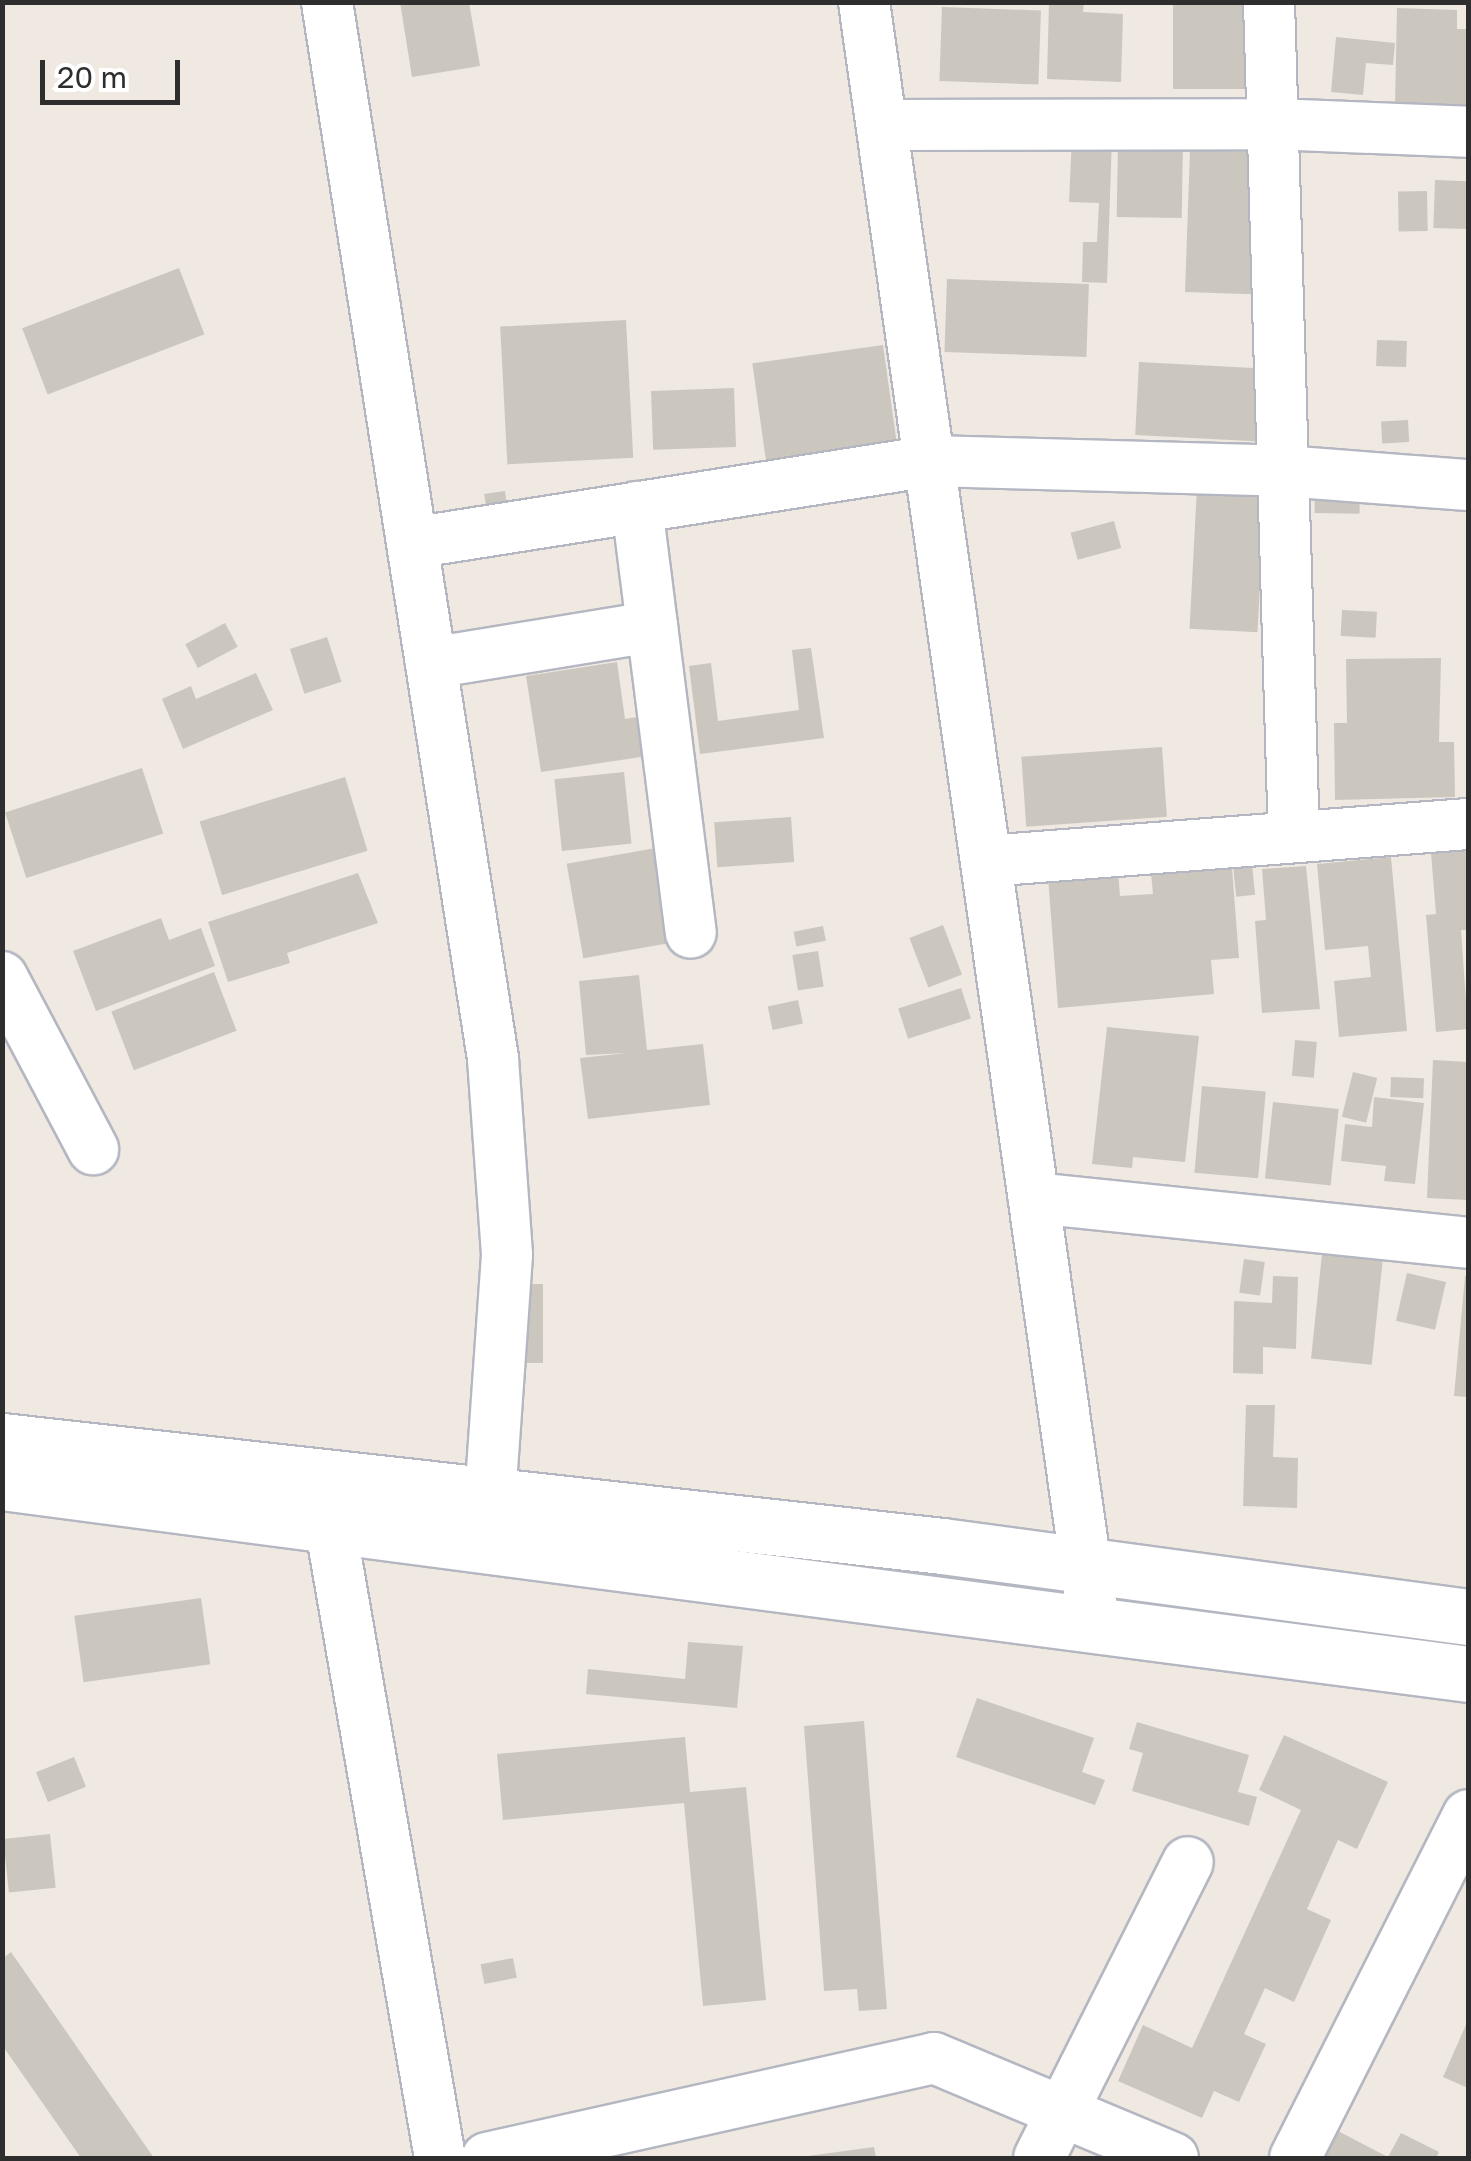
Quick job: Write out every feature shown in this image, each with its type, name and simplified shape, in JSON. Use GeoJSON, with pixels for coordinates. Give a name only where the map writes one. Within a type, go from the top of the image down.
{"type":"FeatureCollection","features":[{"type":"Feature","properties":{"kind":"street"},"geometry":{"type":"LineString","coordinates":[[328,2],[493,1059],[507,1254],[490,1496]]}},
{"type":"Feature","properties":{"kind":"street"},"geometry":{"type":"LineString","coordinates":[[864,2],[1094,1625]]}},
{"type":"Feature","properties":{"kind":"street"},"geometry":{"type":"LineString","coordinates":[[1270,2],[1294,837]]}},
{"type":"Feature","properties":{"kind":"street"},"geometry":{"type":"LineString","coordinates":[[882,125],[1273,124],[1468,132]]}},
{"type":"Feature","properties":{"kind":"street"},"geometry":{"type":"LineString","coordinates":[[412,542],[931,461],[1284,472],[1468,485]]}},
{"type":"Feature","properties":{"kind":"street"},"geometry":{"type":"LineString","coordinates":[[637,508],[691,933]]}},
{"type":"Feature","properties":{"kind":"street"},"geometry":{"type":"LineString","coordinates":[[432,663],[652,628]]}},
{"type":"Feature","properties":{"kind":"street"},"geometry":{"type":"LineString","coordinates":[[987,861],[1468,824]]}},
{"type":"Feature","properties":{"kind":"street"},"geometry":{"type":"LineString","coordinates":[[2,977],[92,1149]]}},
{"type":"Feature","properties":{"kind":"street"},"geometry":{"type":"LineString","coordinates":[[1034,1198],[1468,1243]]}},
{"type":"Feature","properties":{"kind":"street"},"geometry":{"type":"LineString","coordinates":[[2,1441],[326,1501],[1094,1625],[1468,1674]]}},
{"type":"Feature","properties":{"kind":"street"},"geometry":{"type":"LineString","coordinates":[[2,1482],[326,1501],[490,1496],[1085,1566],[1468,1617]]}},
{"type":"Feature","properties":{"kind":"street"},"geometry":{"type":"LineString","coordinates":[[326,1501],[440,2158]]}},
{"type":"Feature","properties":{"kind":"street"},"geometry":{"type":"LineString","coordinates":[[1296,2158],[1468,1815]]}},
{"type":"Feature","properties":{"kind":"street"},"geometry":{"type":"LineString","coordinates":[[1039,2158],[1188,1862]]}},
{"type":"Feature","properties":{"kind":"street"},"geometry":{"type":"LineString","coordinates":[[487,2158],[934,2058],[1172,2158]]}},
{"type":"Feature","properties":{"kind":"building"},"geometry":{"type":"Polygon","coordinates":[[[400,2],[469,2],[480,66],[412,77],[400,2]]]}},
{"type":"Feature","properties":{"kind":"building"},"geometry":{"type":"Polygon","coordinates":[[[1049,2],[1084,2],[1083,12],[1123,14],[1121,82],[1047,79],[1049,2]]]}},
{"type":"Feature","properties":{"kind":"building"},"geometry":{"type":"Polygon","coordinates":[[[1173,2],[1255,2],[1255,89],[1173,89],[1173,2]]]}},
{"type":"Feature","properties":{"kind":"building"},"geometry":{"type":"Polygon","coordinates":[[[942,7],[1041,10],[1038,84],[939,81],[942,7]]]}},
{"type":"Feature","properties":{"kind":"building"},"geometry":{"type":"Polygon","coordinates":[[[1397,8],[1457,10],[1457,29],[1468,29],[1468,107],[1395,105],[1397,8]]]}},
{"type":"Feature","properties":{"kind":"building"},"geometry":{"type":"Polygon","coordinates":[[[1336,37],[1395,43],[1393,65],[1366,63],[1363,95],[1331,92],[1336,37]]]}},
{"type":"Feature","properties":{"kind":"building"},"geometry":{"type":"Polygon","coordinates":[[[1072,136],[1112,138],[1107,283],[1082,282],[1083,242],[1097,242],[1099,203],[1069,202],[1072,136]]]}},
{"type":"Feature","properties":{"kind":"building"},"geometry":{"type":"Polygon","coordinates":[[[1118,142],[1183,143],[1182,218],[1117,217],[1118,142]]]}},
{"type":"Feature","properties":{"kind":"building"},"geometry":{"type":"Polygon","coordinates":[[[1190,150],[1265,153],[1260,295],[1185,292],[1190,150]]]}},
{"type":"Feature","properties":{"kind":"building"},"geometry":{"type":"Polygon","coordinates":[[[1435,180],[1468,181],[1466,229],[1433,228],[1435,180]]]}},
{"type":"Feature","properties":{"kind":"building"},"geometry":{"type":"Polygon","coordinates":[[[1427,191],[1428,231],[1399,232],[1398,192],[1427,191]]]}},
{"type":"Feature","properties":{"kind":"building"},"geometry":{"type":"Polygon","coordinates":[[[179,268],[204,334],[48,394],[22,328],[179,268]]]}},
{"type":"Feature","properties":{"kind":"building"},"geometry":{"type":"Polygon","coordinates":[[[947,279],[1089,284],[1086,357],[944,352],[947,279]]]}},
{"type":"Feature","properties":{"kind":"building"},"geometry":{"type":"Polygon","coordinates":[[[626,320],[633,458],[507,464],[500,327],[626,320]]]}},
{"type":"Feature","properties":{"kind":"building"},"geometry":{"type":"Polygon","coordinates":[[[1377,340],[1407,341],[1406,367],[1376,366],[1377,340]]]}},
{"type":"Feature","properties":{"kind":"building"},"geometry":{"type":"Polygon","coordinates":[[[883,345],[901,470],[770,488],[752,363],[883,345]]]}},
{"type":"Feature","properties":{"kind":"building"},"geometry":{"type":"Polygon","coordinates":[[[1139,362],[1263,368],[1259,441],[1135,435],[1139,362]]]}},
{"type":"Feature","properties":{"kind":"building"},"geometry":{"type":"Polygon","coordinates":[[[734,388],[736,447],[653,450],[651,391],[734,388]]]}},
{"type":"Feature","properties":{"kind":"building"},"geometry":{"type":"Polygon","coordinates":[[[1408,420],[1409,442],[1382,443],[1381,421],[1408,420]]]}},
{"type":"Feature","properties":{"kind":"building"},"geometry":{"type":"Polygon","coordinates":[[[1197,487],[1265,491],[1257,632],[1190,629],[1197,487]]]}},
{"type":"Feature","properties":{"kind":"building"},"geometry":{"type":"Polygon","coordinates":[[[1315,487],[1360,488],[1360,514],[1315,513],[1315,487]]]}},
{"type":"Feature","properties":{"kind":"building"},"geometry":{"type":"Polygon","coordinates":[[[505,491],[509,519],[488,522],[484,494],[505,491]]]}},
{"type":"Feature","properties":{"kind":"building"},"geometry":{"type":"Polygon","coordinates":[[[1114,521],[1121,548],[1078,560],[1071,533],[1114,521]]]}},
{"type":"Feature","properties":{"kind":"building"},"geometry":{"type":"Polygon","coordinates":[[[1342,610],[1377,612],[1376,638],[1341,636],[1342,610]]]}},
{"type":"Feature","properties":{"kind":"building"},"geometry":{"type":"Polygon","coordinates":[[[225,623],[238,647],[198,668],[185,644],[225,623]]]}},
{"type":"Feature","properties":{"kind":"building"},"geometry":{"type":"Polygon","coordinates":[[[327,637],[342,682],[304,694],[290,649],[327,637]]]}},
{"type":"Feature","properties":{"kind":"building"},"geometry":{"type":"Polygon","coordinates":[[[811,648],[824,738],[700,754],[689,666],[711,663],[718,721],[799,710],[792,650],[811,648]]]}},
{"type":"Feature","properties":{"kind":"building"},"geometry":{"type":"Polygon","coordinates":[[[1441,658],[1439,742],[1454,742],[1455,797],[1335,800],[1334,723],[1347,723],[1346,659],[1441,658]]]}},
{"type":"Feature","properties":{"kind":"building"},"geometry":{"type":"Polygon","coordinates":[[[617,662],[625,719],[655,714],[661,754],[541,772],[526,676],[617,662]]]}},
{"type":"Feature","properties":{"kind":"building"},"geometry":{"type":"Polygon","coordinates":[[[256,673],[273,710],[183,749],[162,699],[191,686],[196,699],[256,673]]]}},
{"type":"Feature","properties":{"kind":"building"},"geometry":{"type":"Polygon","coordinates":[[[1162,747],[1167,817],[1026,827],[1021,757],[1162,747]]]}},
{"type":"Feature","properties":{"kind":"building"},"geometry":{"type":"Polygon","coordinates":[[[142,768],[163,834],[26,878],[5,812],[142,768]]]}},
{"type":"Feature","properties":{"kind":"building"},"geometry":{"type":"Polygon","coordinates":[[[624,772],[632,844],[562,851],[554,779],[624,772]]]}},
{"type":"Feature","properties":{"kind":"building"},"geometry":{"type":"Polygon","coordinates":[[[345,777],[368,851],[222,895],[200,821],[345,777]]]}},
{"type":"Feature","properties":{"kind":"building"},"geometry":{"type":"Polygon","coordinates":[[[791,817],[794,862],[717,867],[714,822],[791,817]]]}},
{"type":"Feature","properties":{"kind":"building"},"geometry":{"type":"Polygon","coordinates":[[[673,845],[690,940],[583,958],[567,864],[673,845]]]}},
{"type":"Feature","properties":{"kind":"building"},"geometry":{"type":"Polygon","coordinates":[[[1468,850],[1468,930],[1461,930],[1468,1029],[1436,1032],[1426,915],[1436,914],[1431,853],[1468,850]]]}},
{"type":"Feature","properties":{"kind":"building"},"geometry":{"type":"Polygon","coordinates":[[[1231,856],[1239,958],[1211,960],[1214,994],[1058,1008],[1048,877],[1118,871],[1120,896],[1153,894],[1150,862],[1231,856]]]}},
{"type":"Feature","properties":{"kind":"building"},"geometry":{"type":"Polygon","coordinates":[[[1391,857],[1407,1031],[1339,1037],[1334,981],[1371,977],[1368,946],[1325,950],[1317,864],[1391,857]]]}},
{"type":"Feature","properties":{"kind":"building"},"geometry":{"type":"Polygon","coordinates":[[[1252,865],[1255,895],[1236,897],[1233,867],[1252,865]]]}},
{"type":"Feature","properties":{"kind":"building"},"geometry":{"type":"Polygon","coordinates":[[[1306,866],[1320,1009],[1262,1013],[1255,921],[1266,920],[1262,869],[1306,866]]]}},
{"type":"Feature","properties":{"kind":"building"},"geometry":{"type":"Polygon","coordinates":[[[358,873],[378,923],[287,953],[290,963],[228,982],[208,922],[358,873]]]}},
{"type":"Feature","properties":{"kind":"building"},"geometry":{"type":"Polygon","coordinates":[[[161,918],[169,940],[201,928],[215,966],[96,1011],[73,951],[161,918]]]}},
{"type":"Feature","properties":{"kind":"building"},"geometry":{"type":"Polygon","coordinates":[[[943,925],[962,974],[928,987],[909,938],[943,925]]]}},
{"type":"Feature","properties":{"kind":"building"},"geometry":{"type":"Polygon","coordinates":[[[823,926],[826,941],[796,946],[794,932],[823,926]]]}},
{"type":"Feature","properties":{"kind":"building"},"geometry":{"type":"Polygon","coordinates":[[[818,951],[824,987],[798,991],[792,955],[818,951]]]}},
{"type":"Feature","properties":{"kind":"building"},"geometry":{"type":"Polygon","coordinates":[[[214,972],[237,1031],[134,1070],[111,1011],[214,972]]]}},
{"type":"Feature","properties":{"kind":"building"},"geometry":{"type":"Polygon","coordinates":[[[639,975],[647,1050],[703,1044],[710,1105],[588,1119],[580,1058],[627,1053],[586,1055],[579,981],[639,975]]]}},
{"type":"Feature","properties":{"kind":"building"},"geometry":{"type":"Polygon","coordinates":[[[961,988],[971,1018],[908,1039],[898,1008],[961,988]]]}},
{"type":"Feature","properties":{"kind":"building"},"geometry":{"type":"Polygon","coordinates":[[[798,1000],[803,1023],[773,1030],[768,1006],[798,1000]]]}},
{"type":"Feature","properties":{"kind":"building"},"geometry":{"type":"Polygon","coordinates":[[[1107,1027],[1199,1036],[1185,1162],[1133,1157],[1132,1168],[1092,1164],[1107,1027]]]}},
{"type":"Feature","properties":{"kind":"building"},"geometry":{"type":"Polygon","coordinates":[[[1295,1040],[1317,1042],[1314,1078],[1292,1076],[1295,1040]]]}},
{"type":"Feature","properties":{"kind":"building"},"geometry":{"type":"Polygon","coordinates":[[[1433,1060],[1468,1062],[1468,1200],[1427,1198],[1433,1060]]]}},
{"type":"Feature","properties":{"kind":"building"},"geometry":{"type":"Polygon","coordinates":[[[1353,1072],[1377,1078],[1366,1123],[1342,1117],[1353,1072]]]}},
{"type":"Feature","properties":{"kind":"building"},"geometry":{"type":"Polygon","coordinates":[[[1391,1077],[1424,1078],[1423,1098],[1390,1097],[1391,1077]]]}},
{"type":"Feature","properties":{"kind":"building"},"geometry":{"type":"Polygon","coordinates":[[[1202,1086],[1266,1092],[1258,1178],[1194,1173],[1202,1086]]]}},
{"type":"Feature","properties":{"kind":"building"},"geometry":{"type":"Polygon","coordinates":[[[1374,1097],[1424,1103],[1415,1184],[1384,1181],[1386,1166],[1341,1161],[1345,1124],[1372,1127],[1374,1097]]]}},
{"type":"Feature","properties":{"kind":"building"},"geometry":{"type":"Polygon","coordinates":[[[1273,1102],[1339,1109],[1331,1185],[1265,1179],[1273,1102]]]}},
{"type":"Feature","properties":{"kind":"building"},"geometry":{"type":"Polygon","coordinates":[[[1322,1254],[1383,1260],[1372,1365],[1311,1358],[1322,1254]]]}},
{"type":"Feature","properties":{"kind":"building"},"geometry":{"type":"Polygon","coordinates":[[[1244,1259],[1265,1262],[1260,1296],[1239,1293],[1244,1259]]]}},
{"type":"Feature","properties":{"kind":"building"},"geometry":{"type":"Polygon","coordinates":[[[1407,1273],[1446,1282],[1435,1330],[1396,1321],[1407,1273]]]}},
{"type":"Feature","properties":{"kind":"building"},"geometry":{"type":"Polygon","coordinates":[[[1273,1276],[1298,1277],[1296,1349],[1263,1347],[1263,1374],[1233,1373],[1234,1301],[1272,1303],[1273,1276]]]}},
{"type":"Feature","properties":{"kind":"building"},"geometry":{"type":"Polygon","coordinates":[[[1468,1276],[1468,1397],[1454,1396],[1468,1276]]]}},
{"type":"Feature","properties":{"kind":"building"},"geometry":{"type":"Polygon","coordinates":[[[525,1284],[543,1284],[543,1363],[525,1363],[525,1284]]]}},
{"type":"Feature","properties":{"kind":"building"},"geometry":{"type":"Polygon","coordinates":[[[1246,1405],[1275,1405],[1273,1457],[1298,1458],[1297,1508],[1243,1506],[1246,1405]]]}},
{"type":"Feature","properties":{"kind":"building"},"geometry":{"type":"Polygon","coordinates":[[[201,1598],[210,1664],[84,1682],[74,1616],[201,1598]]]}},
{"type":"Feature","properties":{"kind":"building"},"geometry":{"type":"Polygon","coordinates":[[[688,1642],[743,1646],[737,1708],[586,1694],[588,1669],[685,1679],[688,1642]]]}},
{"type":"Feature","properties":{"kind":"building"},"geometry":{"type":"Polygon","coordinates":[[[977,1698],[1094,1738],[1082,1772],[1105,1780],[1095,1805],[956,1757],[977,1698]]]}},
{"type":"Feature","properties":{"kind":"building"},"geometry":{"type":"Polygon","coordinates":[[[864,1721],[887,2009],[859,2011],[857,1989],[824,1991],[804,1726],[864,1721]]]}},
{"type":"Feature","properties":{"kind":"building"},"geometry":{"type":"Polygon","coordinates":[[[1137,1722],[1249,1755],[1238,1792],[1257,1797],[1249,1826],[1132,1791],[1143,1753],[1129,1749],[1137,1722]]]}},
{"type":"Feature","properties":{"kind":"building"},"geometry":{"type":"Polygon","coordinates":[[[1284,1735],[1388,1782],[1357,1849],[1338,1840],[1307,1909],[1331,1920],[1294,2002],[1265,1988],[1244,2034],[1266,2044],[1239,2102],[1214,2091],[1202,2118],[1118,2081],[1143,2025],[1192,2048],[1301,1810],[1259,1790],[1284,1735]]]}},
{"type":"Feature","properties":{"kind":"building"},"geometry":{"type":"Polygon","coordinates":[[[685,1737],[690,1792],[746,1787],[766,2000],[703,2006],[684,1803],[503,1820],[497,1754],[685,1737]]]}},
{"type":"Feature","properties":{"kind":"building"},"geometry":{"type":"Polygon","coordinates":[[[74,1757],[86,1787],[48,1802],[36,1772],[74,1757]]]}},
{"type":"Feature","properties":{"kind":"building"},"geometry":{"type":"Polygon","coordinates":[[[50,1834],[56,1888],[9,1893],[3,1839],[50,1834]]]}},
{"type":"Feature","properties":{"kind":"building"},"geometry":{"type":"Polygon","coordinates":[[[11,1952],[154,2158],[81,2158],[2,2045],[2,1959],[11,1952]]]}},
{"type":"Feature","properties":{"kind":"building"},"geometry":{"type":"Polygon","coordinates":[[[513,1958],[517,1978],[484,1984],[481,1964],[513,1958]]]}},
{"type":"Feature","properties":{"kind":"building"},"geometry":{"type":"Polygon","coordinates":[[[1468,2020],[1468,2088],[1443,2077],[1468,2020]]]}},
{"type":"Feature","properties":{"kind":"building"},"geometry":{"type":"Polygon","coordinates":[[[1334,2129],[1388,2157],[1401,2133],[1439,2152],[1436,2158],[1319,2158],[1334,2129]]]}},
{"type":"Feature","properties":{"kind":"building"},"geometry":{"type":"Polygon","coordinates":[[[874,2147],[876,2158],[808,2158],[808,2156],[874,2147]]]}}]}
